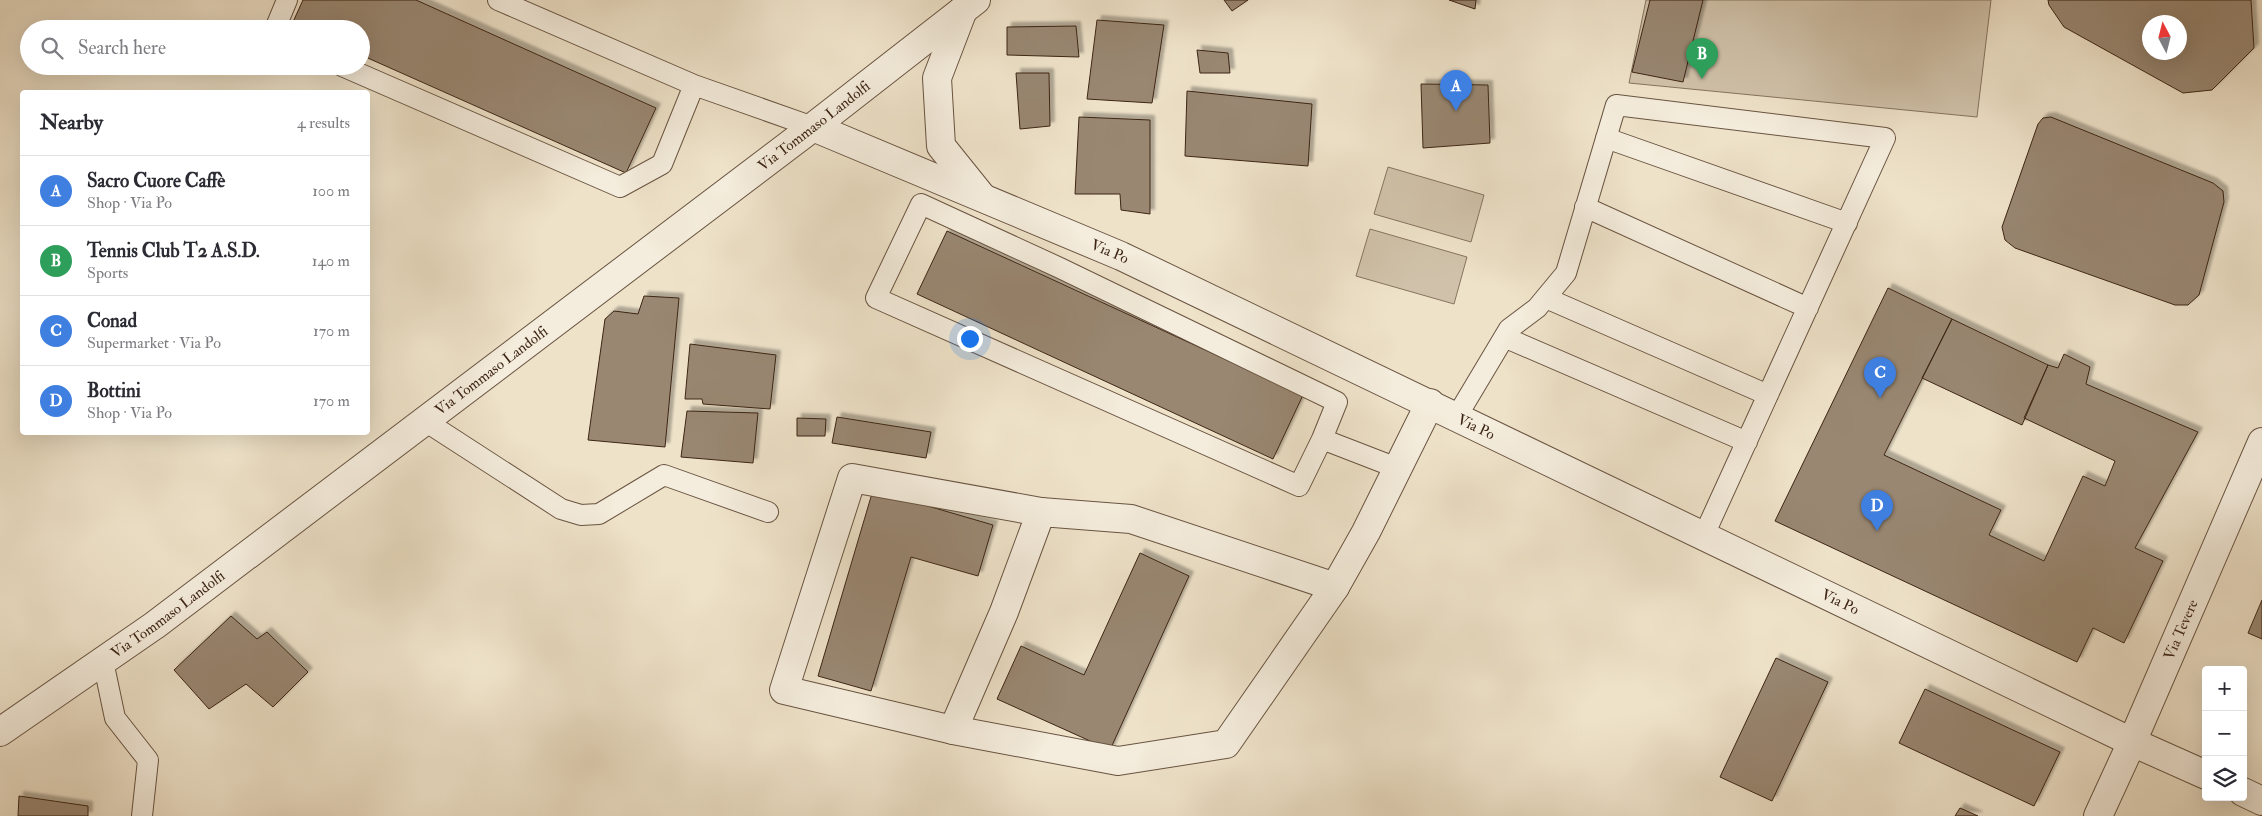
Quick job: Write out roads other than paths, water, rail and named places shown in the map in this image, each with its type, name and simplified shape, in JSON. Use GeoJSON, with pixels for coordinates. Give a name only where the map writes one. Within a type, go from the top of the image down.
{"type":"FeatureCollection","features":[{"type":"Feature","properties":{"kind":"street","name":"Via Tommaso Landolfi"},"geometry":{"type":"LineString","coordinates":[[0,732],[155,626],[813,127],[970,4]]}},
{"type":"Feature","properties":{"kind":"street"},"geometry":{"type":"LineString","coordinates":[[970,4],[937,78],[942,146],[983,198]]}},
{"type":"Feature","properties":{"kind":"street","name":"Via Po"},"geometry":{"type":"LineString","coordinates":[[813,127],[1121,256],[2132,742],[2202,773]]}},
{"type":"Feature","properties":{"kind":"street"},"geometry":{"type":"LineString","coordinates":[[1335,587],[1131,519],[1041,512],[852,478],[784,690],[953,730],[1118,761],[1226,744],[1335,587],[1366,532],[1430,403]]}},
{"type":"Feature","properties":{"kind":"street","name":"Via Tevere"},"geometry":{"type":"LineString","coordinates":[[2098,816],[2262,442]]}},
{"type":"Feature","properties":{"kind":"street"},"geometry":{"type":"LineString","coordinates":[[953,730],[1004,612],[1041,512]]}},
{"type":"Feature","properties":{"kind":"street"},"geometry":{"type":"LineString","coordinates":[[2247,794],[2262,801]]}},
{"type":"Feature","properties":{"kind":"lane"},"geometry":{"type":"LineString","coordinates":[[279,20],[287,0]]}},
{"type":"Feature","properties":{"kind":"lane"},"geometry":{"type":"LineString","coordinates":[[498,0],[694,85],[813,127]]}},
{"type":"Feature","properties":{"kind":"lane"},"geometry":{"type":"LineString","coordinates":[[363,75],[620,187],[662,164],[694,85]]}},
{"type":"Feature","properties":{"kind":"lane"},"geometry":{"type":"LineString","coordinates":[[1457,416],[1509,329],[1537,308],[1566,273],[1616,105],[1885,138],[1704,535]]}},
{"type":"Feature","properties":{"kind":"lane"},"geometry":{"type":"LineString","coordinates":[[1606,138],[1847,223]]}},
{"type":"Feature","properties":{"kind":"lane"},"geometry":{"type":"LineString","coordinates":[[921,204],[1060,268],[1337,402],[1322,439],[1299,486],[876,298],[921,204]]}},
{"type":"Feature","properties":{"kind":"lane"},"geometry":{"type":"LineString","coordinates":[[1585,207],[1808,308]]}},
{"type":"Feature","properties":{"kind":"lane"},"geometry":{"type":"LineString","coordinates":[[1546,298],[1768,395]]}},
{"type":"Feature","properties":{"kind":"lane"},"geometry":{"type":"LineString","coordinates":[[1504,337],[1747,442]]}},
{"type":"Feature","properties":{"kind":"lane"},"geometry":{"type":"LineString","coordinates":[[425,421],[561,509],[581,515],[599,514],[664,476],[768,512]]}},
{"type":"Feature","properties":{"kind":"lane"},"geometry":{"type":"LineString","coordinates":[[1322,439],[1397,468]]}},
{"type":"Feature","properties":{"kind":"lane"},"geometry":{"type":"LineString","coordinates":[[103,661],[115,718],[148,760],[142,816]]}},
{"type":"Feature","properties":{"kind":"place","name":"Tennis Club T2 A.S.D."},"geometry":{"type":"Point","coordinates":[1702,79]}},
{"type":"Feature","properties":{"kind":"place","name":"Sacro Cuore Caffè"},"geometry":{"type":"Point","coordinates":[1456,111]}},
{"type":"Feature","properties":{"kind":"place","name":"Conad"},"geometry":{"type":"Point","coordinates":[1880,398]}},
{"type":"Feature","properties":{"kind":"place","name":"Bottini"},"geometry":{"type":"Point","coordinates":[1877,531]}}]}
